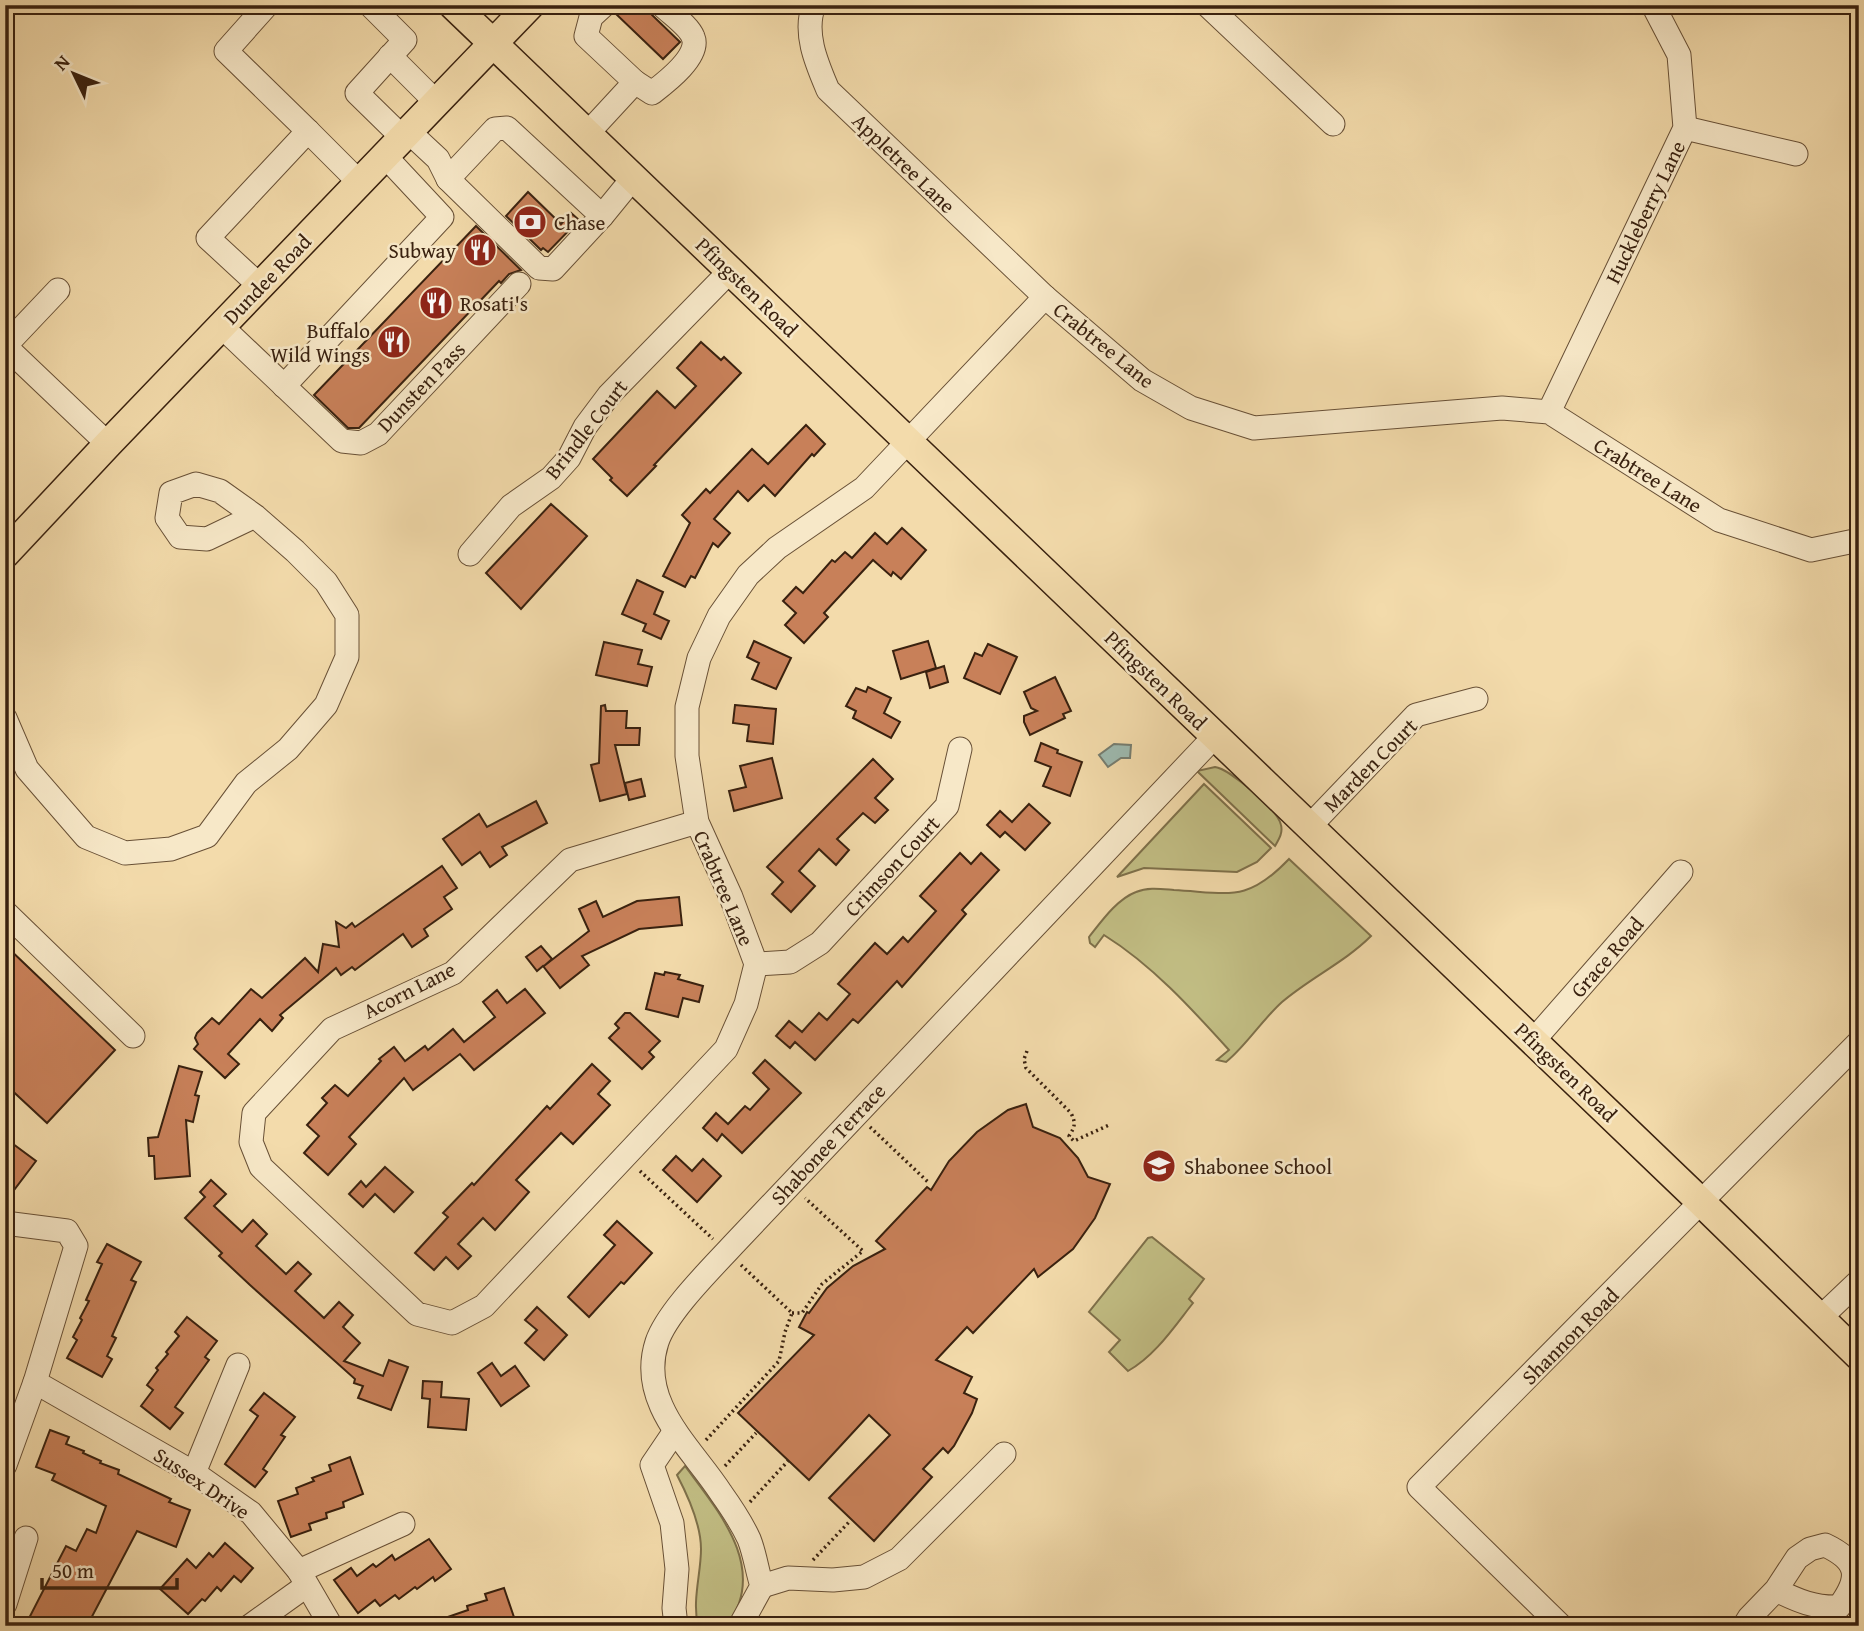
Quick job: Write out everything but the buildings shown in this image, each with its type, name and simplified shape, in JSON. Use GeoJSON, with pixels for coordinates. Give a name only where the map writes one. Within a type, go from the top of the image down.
{"type":"FeatureCollection","features":[{"type":"Feature","properties":{"kind":"main road","name":"Pfingsten Road"},"geometry":{"type":"LineString","coordinates":[[453,5],[1859,1356]]}},
{"type":"Feature","properties":{"kind":"main road","name":"Dundee Road"},"geometry":{"type":"LineString","coordinates":[[5,554],[530,5]]}},
{"type":"Feature","properties":{"kind":"street"},"geometry":{"type":"LineString","coordinates":[[267,5],[226,51],[360,183]]}},
{"type":"Feature","properties":{"kind":"street"},"geometry":{"type":"LineString","coordinates":[[284,386],[442,217],[399,142],[357,93],[405,40],[370,5]]}},
{"type":"Feature","properties":{"kind":"street"},"geometry":{"type":"LineString","coordinates":[[604,5],[591,17],[586,36],[635,82],[652,93],[687,61],[695,46],[693,35],[662,5]]}},
{"type":"Feature","properties":{"kind":"street","name":"Appletree Lane"},"geometry":{"type":"LineString","coordinates":[[814,5],[810,15],[813,54],[828,90],[1045,297]]}},
{"type":"Feature","properties":{"kind":"street"},"geometry":{"type":"LineString","coordinates":[[1207,5],[1333,124]]}},
{"type":"Feature","properties":{"kind":"street","name":"Huckleberry Lane"},"geometry":{"type":"LineString","coordinates":[[1549,412],[1685,128],[1679,55],[1653,5]]}},
{"type":"Feature","properties":{"kind":"street"},"geometry":{"type":"LineString","coordinates":[[390,56],[437,103]]}},
{"type":"Feature","properties":{"kind":"street"},"geometry":{"type":"LineString","coordinates":[[587,134],[635,82]]}},
{"type":"Feature","properties":{"kind":"street"},"geometry":{"type":"LineString","coordinates":[[448,179],[495,130],[508,128],[602,216]]}},
{"type":"Feature","properties":{"kind":"street"},"geometry":{"type":"LineString","coordinates":[[1685,128],[1796,154]]}},
{"type":"Feature","properties":{"kind":"street"},"geometry":{"type":"LineString","coordinates":[[260,286],[208,238],[308,131]]}},
{"type":"Feature","properties":{"kind":"street"},"geometry":{"type":"LineString","coordinates":[[399,142],[438,159],[448,179],[539,268],[553,269],[633,178]]}},
{"type":"Feature","properties":{"kind":"street","name":"Brindle Court"},"geometry":{"type":"LineString","coordinates":[[470,554],[511,506],[551,478],[569,458],[585,427],[609,395],[730,271]]}},
{"type":"Feature","properties":{"kind":"street","name":"Dunsten Pass"},"geometry":{"type":"LineString","coordinates":[[221,326],[342,441],[361,443],[378,434],[519,284]]}},
{"type":"Feature","properties":{"kind":"street"},"geometry":{"type":"LineString","coordinates":[[58,290],[5,346],[108,444]]}},
{"type":"Feature","properties":{"kind":"street","name":"Crabtree Lane"},"geometry":{"type":"LineString","coordinates":[[261,1167],[418,1314],[452,1323],[484,1306],[726,1049],[746,1004],[756,964],[731,897],[697,822],[687,756],[687,707],[699,658],[719,616],[748,575],[777,548],[864,488],[1045,297],[1142,380],[1191,408],[1254,428],[1502,408],[1549,412],[1719,520],[1811,550],[1859,540]]}},
{"type":"Feature","properties":{"kind":"street"},"geometry":{"type":"LineString","coordinates":[[5,718],[27,769],[86,837],[125,853],[171,849],[207,836],[246,783],[288,749],[326,705],[347,657],[347,615],[326,582],[255,516]]}},
{"type":"Feature","properties":{"kind":"street","name":"Marden Court"},"geometry":{"type":"LineString","coordinates":[[1310,827],[1416,715],[1476,699]]}},
{"type":"Feature","properties":{"kind":"street","name":"Shabonee Terrace"},"geometry":{"type":"LineString","coordinates":[[761,1586],[749,1539],[721,1493],[662,1412],[656,1392],[654,1367],[657,1342],[693,1289],[733,1245],[1215,736]]}},
{"type":"Feature","properties":{"kind":"street","name":"Crimson Court"},"geometry":{"type":"LineString","coordinates":[[790,962],[820,943],[947,806],[960,749]]}},
{"type":"Feature","properties":{"kind":"street","name":"Acorn Lane"},"geometry":{"type":"LineString","coordinates":[[261,1167],[251,1142],[254,1113],[332,1029],[453,972],[570,860],[697,822]]}},
{"type":"Feature","properties":{"kind":"street","name":"Grace Road"},"geometry":{"type":"LineString","coordinates":[[1533,1041],[1681,872]]}},
{"type":"Feature","properties":{"kind":"street"},"geometry":{"type":"LineString","coordinates":[[5,912],[133,1036]]}},
{"type":"Feature","properties":{"kind":"street","name":"Crabtree Lane"},"geometry":{"type":"LineString","coordinates":[[756,964],[790,962]]}},
{"type":"Feature","properties":{"kind":"street","name":"Shannon Road"},"geometry":{"type":"LineString","coordinates":[[1561,1626],[1419,1487],[1859,1042]]}},
{"type":"Feature","properties":{"kind":"street"},"geometry":{"type":"LineString","coordinates":[[5,1223],[66,1231],[76,1246],[5,1465]]}},
{"type":"Feature","properties":{"kind":"street"},"geometry":{"type":"LineString","coordinates":[[1820,1318],[1859,1281]]}},
{"type":"Feature","properties":{"kind":"street"},"geometry":{"type":"LineString","coordinates":[[194,1473],[238,1365]]}},
{"type":"Feature","properties":{"kind":"street","name":"Sussex Drive"},"geometry":{"type":"LineString","coordinates":[[34,1382],[194,1473],[251,1513],[303,1578],[331,1626]]}},
{"type":"Feature","properties":{"kind":"street"},"geometry":{"type":"LineString","coordinates":[[675,1431],[652,1465],[672,1523],[677,1569],[674,1608],[676,1626]]}},
{"type":"Feature","properties":{"kind":"street"},"geometry":{"type":"LineString","coordinates":[[740,1626],[761,1586],[788,1578],[833,1580],[864,1577],[899,1559],[1004,1454]]}},
{"type":"Feature","properties":{"kind":"street"},"geometry":{"type":"LineString","coordinates":[[250,1626],[303,1578],[403,1524]]}},
{"type":"Feature","properties":{"kind":"street"},"geometry":{"type":"LineString","coordinates":[[5,1604],[26,1538]]}},
{"type":"Feature","properties":{"kind":"street"},"geometry":{"type":"LineString","coordinates":[[1744,1626],[1776,1590]]}},
{"type":"Feature","properties":{"kind":"path"},"geometry":{"type":"LineString","coordinates":[[1027,1051],[1024,1059],[1026,1068],[1072,1113],[1074,1129],[1069,1136],[1074,1141],[1110,1125]]}},
{"type":"Feature","properties":{"kind":"path"},"geometry":{"type":"LineString","coordinates":[[868,1126],[928,1182]]}},
{"type":"Feature","properties":{"kind":"path"},"geometry":{"type":"LineString","coordinates":[[637,1168],[713,1239]]}},
{"type":"Feature","properties":{"kind":"path"},"geometry":{"type":"LineString","coordinates":[[739,1264],[792,1313],[802,1312],[822,1284],[863,1251],[803,1196]]}},
{"type":"Feature","properties":{"kind":"path"},"geometry":{"type":"LineString","coordinates":[[699,1447],[779,1362],[792,1313]]}},
{"type":"Feature","properties":{"kind":"path"},"geometry":{"type":"LineString","coordinates":[[718,1473],[756,1433]]}},
{"type":"Feature","properties":{"kind":"path"},"geometry":{"type":"LineString","coordinates":[[744,1509],[788,1461]]}},
{"type":"Feature","properties":{"kind":"path"},"geometry":{"type":"LineString","coordinates":[[810,1564],[850,1521]]}},
{"type":"Feature","properties":{"kind":"shaded area"},"geometry":{"type":"Polygon","coordinates":[[[1215,767],[1242,782],[1272,810],[1281,825],[1275,846],[1197,771],[1215,767]]]}},
{"type":"Feature","properties":{"kind":"shaded area"},"geometry":{"type":"Polygon","coordinates":[[[1204,784],[1271,848],[1257,862],[1237,872],[1144,868],[1117,877],[1204,784]]]}},
{"type":"Feature","properties":{"kind":"shaded area"},"geometry":{"type":"Polygon","coordinates":[[[1289,859],[1371,936],[1282,1002],[1226,1062],[1217,1060],[1229,1050],[1155,973],[1104,935],[1095,947],[1090,943],[1089,937],[1110,911],[1136,892],[1155,889],[1237,892],[1261,883],[1289,859]]]}},
{"type":"Feature","properties":{"kind":"shaded area"},"geometry":{"type":"Polygon","coordinates":[[[1152,1237],[1204,1279],[1189,1299],[1193,1303],[1171,1331],[1147,1357],[1128,1371],[1109,1352],[1120,1340],[1089,1312],[1148,1238],[1152,1237]]]}},
{"type":"Feature","properties":{"kind":"shaded area"},"geometry":{"type":"Polygon","coordinates":[[[685,1466],[724,1522],[741,1562],[743,1583],[739,1605],[727,1626],[698,1626],[696,1607],[700,1540],[693,1511],[677,1475],[685,1466]]]}},
{"type":"Feature","properties":{"kind":"water"},"geometry":{"type":"Polygon","coordinates":[[[1114,744],[1131,745],[1130,758],[1121,758],[1108,767],[1099,755],[1114,744]]]}},
{"type":"Feature","properties":{"kind":"place","name":"Chase"},"geometry":{"type":"Point","coordinates":[530,222]}},
{"type":"Feature","properties":{"kind":"place","name":"Subway"},"geometry":{"type":"Point","coordinates":[480,250]}},
{"type":"Feature","properties":{"kind":"place","name":"Rosati's"},"geometry":{"type":"Point","coordinates":[436,303]}},
{"type":"Feature","properties":{"kind":"place","name":"Buffalo Wild Wings"},"geometry":{"type":"Point","coordinates":[394,342]}},
{"type":"Feature","properties":{"kind":"place","name":"Shabonee School"},"geometry":{"type":"Point","coordinates":[1159,1166]}}]}
